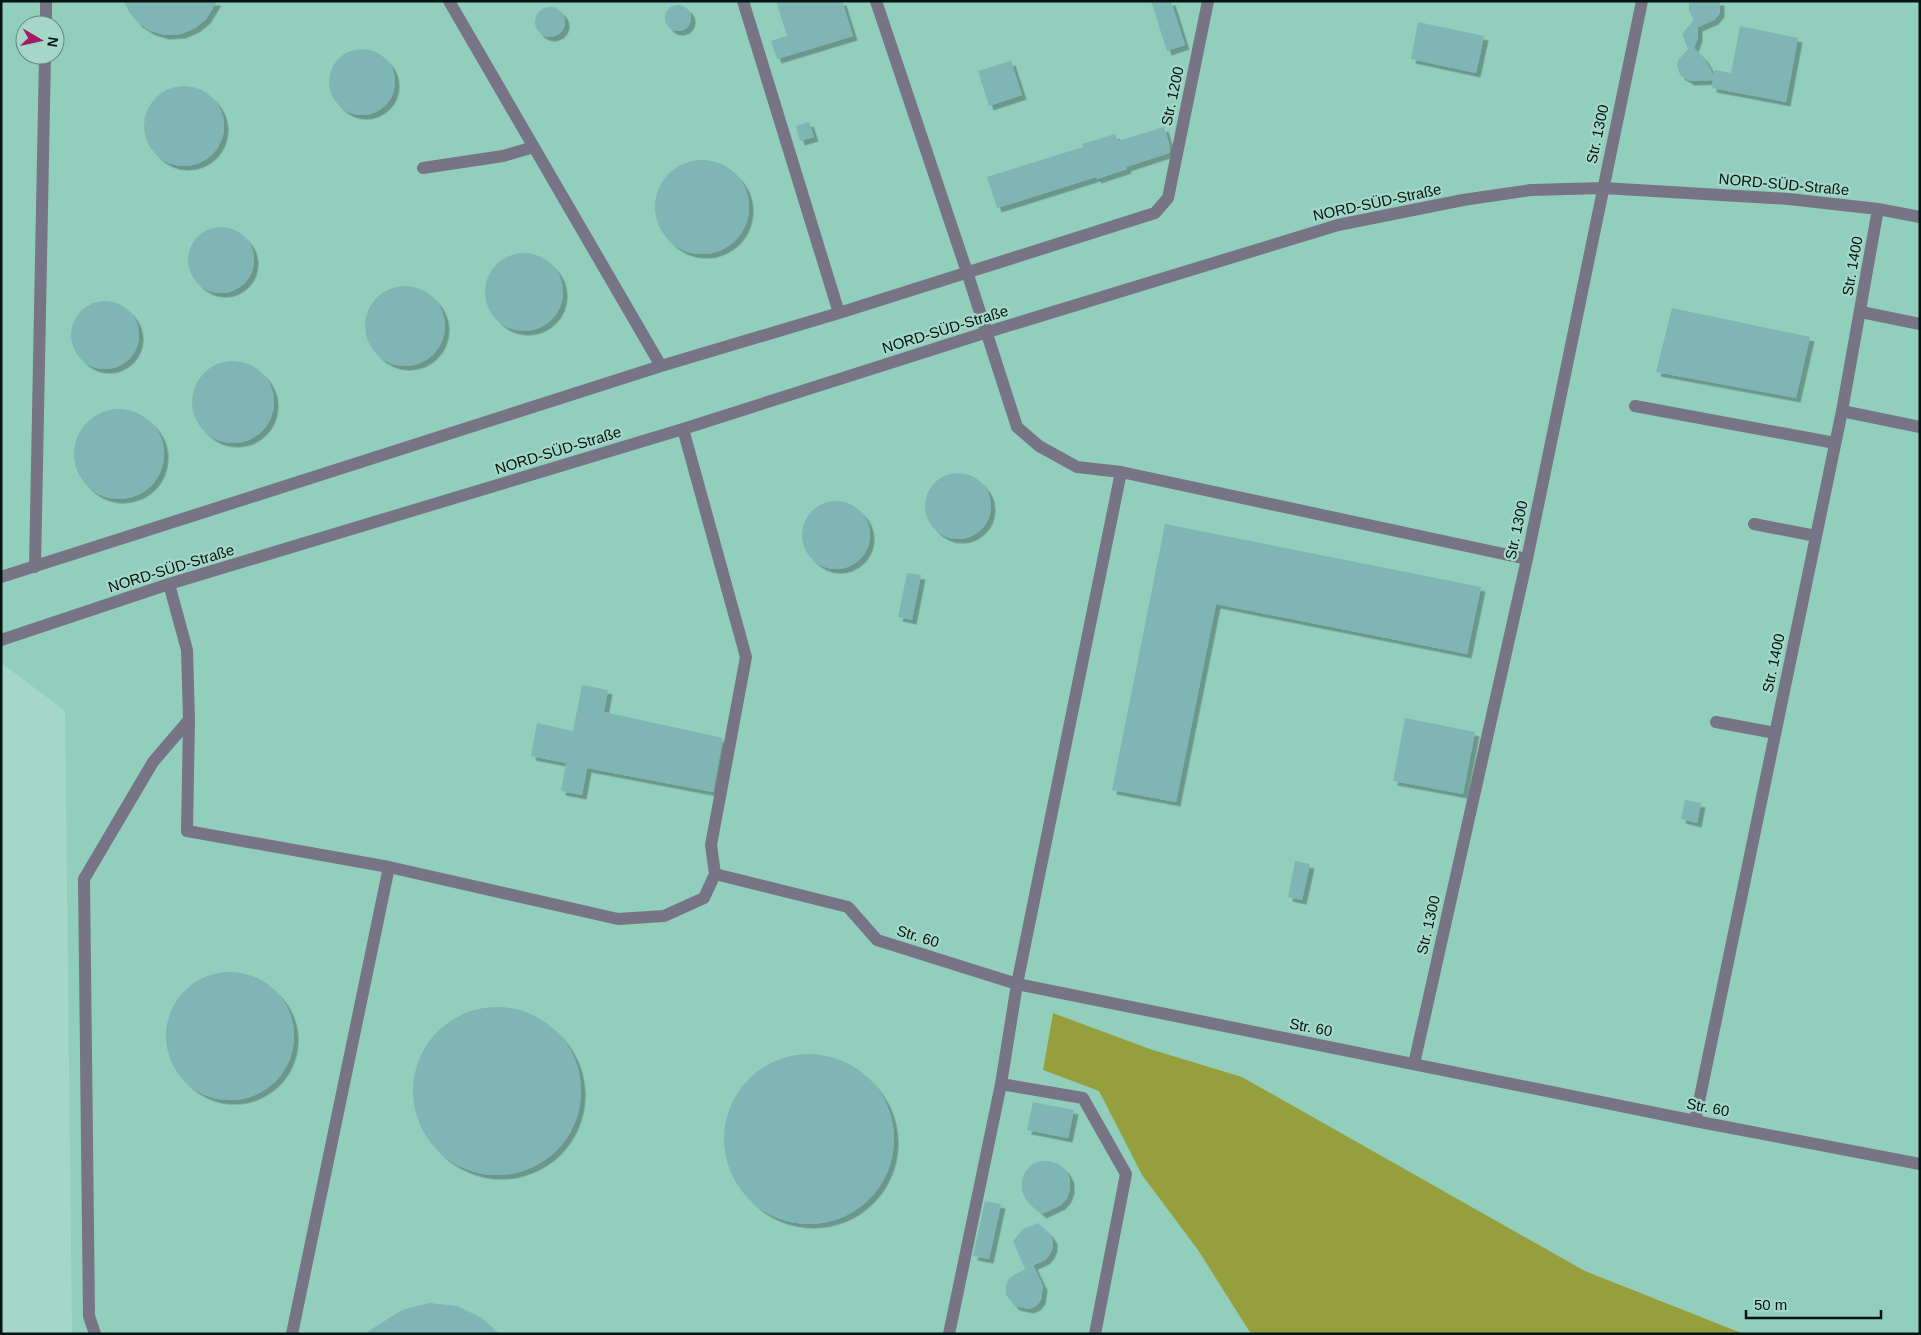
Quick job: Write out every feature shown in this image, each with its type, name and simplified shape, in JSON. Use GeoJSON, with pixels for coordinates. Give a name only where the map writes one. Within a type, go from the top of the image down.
{"type":"FeatureCollection","features":[{"type":"Feature","properties":{"kind":"lane"},"geometry":{"type":"LineString","coordinates":[[46,1],[46,15]]}},
{"type":"Feature","properties":{"kind":"lane"},"geometry":{"type":"LineString","coordinates":[[449,1],[661,366]]}},
{"type":"Feature","properties":{"kind":"lane"},"geometry":{"type":"LineString","coordinates":[[743,1],[840,313]]}},
{"type":"Feature","properties":{"kind":"lane"},"geometry":{"type":"LineString","coordinates":[[876,1],[1017,428],[1039,446],[1077,467],[1121,472],[1527,559]]}},
{"type":"Feature","properties":{"kind":"lane","name":"Str. 1200"},"geometry":{"type":"LineString","coordinates":[[967,272],[1155,213],[1168,198],[1208,1]]}},
{"type":"Feature","properties":{"kind":"lane","name":"Str. 1300"},"geometry":{"type":"LineString","coordinates":[[1414,1064],[1527,559],[1642,1]]}},
{"type":"Feature","properties":{"kind":"lane"},"geometry":{"type":"LineString","coordinates":[[35,567],[45,65]]}},
{"type":"Feature","properties":{"kind":"lane"},"geometry":{"type":"LineString","coordinates":[[423,168],[503,156],[534,147]]}},
{"type":"Feature","properties":{"kind":"lane","name":"NORD-SÜD-Straße"},"geometry":{"type":"LineString","coordinates":[[1,640],[169,584],[683,429],[1338,225],[1463,200],[1531,190],[1603,188],[1789,199],[1920,217]]}},
{"type":"Feature","properties":{"kind":"lane","name":"Str. 1400"},"geometry":{"type":"LineString","coordinates":[[1695,1121],[1842,411],[1878,210]]}},
{"type":"Feature","properties":{"kind":"lane"},"geometry":{"type":"LineString","coordinates":[[1,577],[661,366],[840,313],[967,272]]}},
{"type":"Feature","properties":{"kind":"lane"},"geometry":{"type":"LineString","coordinates":[[1861,312],[1920,324]]}},
{"type":"Feature","properties":{"kind":"lane"},"geometry":{"type":"LineString","coordinates":[[1635,406],[1835,444]]}},
{"type":"Feature","properties":{"kind":"lane"},"geometry":{"type":"LineString","coordinates":[[1842,411],[1920,426]]}},
{"type":"Feature","properties":{"kind":"lane"},"geometry":{"type":"LineString","coordinates":[[169,584],[187,650],[189,720],[187,831],[389,867],[618,919],[664,916],[704,898],[716,874],[711,845],[746,657],[683,429]]}},
{"type":"Feature","properties":{"kind":"lane"},"geometry":{"type":"LineString","coordinates":[[949,1334],[1001,1084],[1017,984],[1121,472]]}},
{"type":"Feature","properties":{"kind":"lane"},"geometry":{"type":"LineString","coordinates":[[1754,524],[1816,536]]}},
{"type":"Feature","properties":{"kind":"lane"},"geometry":{"type":"LineString","coordinates":[[95,1334],[89,1316],[84,878],[153,762],[189,720]]}},
{"type":"Feature","properties":{"kind":"lane"},"geometry":{"type":"LineString","coordinates":[[1716,722],[1775,733]]}},
{"type":"Feature","properties":{"kind":"lane"},"geometry":{"type":"LineString","coordinates":[[292,1334],[389,867]]}},
{"type":"Feature","properties":{"kind":"lane","name":"Str. 60"},"geometry":{"type":"LineString","coordinates":[[716,874],[848,906],[877,940],[1017,984],[1695,1121],[1920,1164]]}},
{"type":"Feature","properties":{"kind":"lane"},"geometry":{"type":"LineString","coordinates":[[1001,1084],[1083,1098],[1126,1174],[1095,1334]]}},
{"type":"Feature","properties":{"kind":"shaded area"},"geometry":{"type":"Polygon","coordinates":[[[1,1],[1920,1],[1920,1334],[1744,1334],[1585,1271],[1242,1077],[1150,1049],[1053,1013],[1043,1070],[1099,1091],[1142,1175],[1198,1250],[1251,1334],[72,1334],[65,711],[4,665],[1,665],[1,1]]]}},
{"type":"Feature","properties":{"kind":"green space"},"geometry":{"type":"Polygon","coordinates":[[[1053,1013],[1150,1049],[1242,1077],[1585,1271],[1744,1334],[1251,1334],[1198,1250],[1142,1175],[1099,1091],[1043,1070],[1053,1013]]]}},
{"type":"Feature","properties":{"kind":"building"},"geometry":{"type":"Polygon","coordinates":[[[124,1],[217,1],[206,19],[195,28],[181,34],[165,35],[151,31],[138,23],[129,12],[124,1]]]}},
{"type":"Feature","properties":{"kind":"building"},"geometry":{"type":"Polygon","coordinates":[[[776,1],[842,1],[853,36],[777,59],[771,41],[787,36],[776,1]]]}},
{"type":"Feature","properties":{"kind":"building"},"geometry":{"type":"Polygon","coordinates":[[[1151,1],[1171,1],[1185,45],[1167,51],[1151,1]]]}},
{"type":"Feature","properties":{"kind":"building"},"geometry":{"type":"Polygon","coordinates":[[[1689,1],[1720,1],[1720,13],[1714,20],[1698,27],[1698,37],[1694,48],[1704,58],[1714,76],[1715,70],[1731,73],[1740,26],[1798,38],[1786,102],[1712,88],[1713,80],[1690,81],[1680,75],[1677,64],[1688,49],[1682,34],[1694,20],[1689,11],[1689,1]]]}},
{"type":"Feature","properties":{"kind":"building"},"geometry":{"type":"Polygon","coordinates":[[[678,5],[687,9],[691,18],[687,27],[678,31],[669,27],[665,18],[669,9],[678,5]]]}},
{"type":"Feature","properties":{"kind":"building"},"geometry":{"type":"Polygon","coordinates":[[[550,7],[556,8],[564,16],[564,28],[556,36],[550,37],[544,36],[536,28],[535,22],[536,16],[544,8],[550,7]]]}},
{"type":"Feature","properties":{"kind":"building"},"geometry":{"type":"Polygon","coordinates":[[[1418,22],[1484,36],[1476,73],[1411,59],[1418,22]]]}},
{"type":"Feature","properties":{"kind":"building"},"geometry":{"type":"Polygon","coordinates":[[[362,49],[375,51],[390,64],[393,69],[395,82],[393,95],[380,110],[375,113],[362,115],[349,113],[334,100],[331,95],[329,82],[331,69],[344,54],[349,51],[362,49]]]}},
{"type":"Feature","properties":{"kind":"building"},"geometry":{"type":"Polygon","coordinates":[[[1011,61],[1022,95],[989,106],[978,71],[1011,61]]]}},
{"type":"Feature","properties":{"kind":"building"},"geometry":{"type":"Polygon","coordinates":[[[184,86],[199,89],[212,98],[221,111],[224,126],[221,141],[212,154],[199,163],[184,166],[169,163],[156,154],[147,141],[144,126],[147,111],[156,98],[169,89],[184,86]]]}},
{"type":"Feature","properties":{"kind":"building"},"geometry":{"type":"Polygon","coordinates":[[[809,122],[814,137],[800,141],[796,126],[809,122]]]}},
{"type":"Feature","properties":{"kind":"building"},"geometry":{"type":"Polygon","coordinates":[[[1164,127],[1170,147],[1169,153],[1097,179],[1096,177],[997,208],[987,177],[1083,147],[1082,144],[1115,134],[1118,141],[1164,127]]]}},
{"type":"Feature","properties":{"kind":"building"},"geometry":{"type":"Polygon","coordinates":[[[693,160],[711,160],[736,173],[746,189],[749,207],[746,225],[736,241],[711,254],[693,254],[668,241],[655,216],[655,198],[668,173],[693,160]]]}},
{"type":"Feature","properties":{"kind":"building"},"geometry":{"type":"Polygon","coordinates":[[[221,227],[234,230],[244,237],[251,247],[254,260],[251,273],[244,283],[234,290],[221,293],[208,290],[198,283],[191,273],[188,260],[191,247],[198,237],[208,230],[221,227]]]}},
{"type":"Feature","properties":{"kind":"building"},"geometry":{"type":"Polygon","coordinates":[[[516,253],[532,253],[546,259],[557,270],[563,284],[563,300],[557,314],[546,325],[532,331],[516,331],[502,325],[491,314],[485,300],[485,284],[491,270],[502,259],[516,253]]]}},
{"type":"Feature","properties":{"kind":"building"},"geometry":{"type":"Polygon","coordinates":[[[405,286],[420,289],[433,298],[442,311],[445,326],[442,341],[433,354],[420,363],[405,366],[390,363],[377,354],[368,341],[365,326],[368,311],[377,298],[390,289],[405,286]]]}},
{"type":"Feature","properties":{"kind":"building"},"geometry":{"type":"Polygon","coordinates":[[[105,301],[118,303],[129,311],[137,322],[139,335],[137,348],[129,359],[118,367],[105,369],[92,367],[81,359],[73,348],[71,335],[73,322],[81,311],[92,303],[105,301]]]}},
{"type":"Feature","properties":{"kind":"building"},"geometry":{"type":"Polygon","coordinates":[[[1672,308],[1810,337],[1796,398],[1656,372],[1672,308]]]}},
{"type":"Feature","properties":{"kind":"building"},"geometry":{"type":"Polygon","coordinates":[[[233,361],[249,364],[262,373],[271,386],[274,402],[271,418],[262,431],[249,440],[233,443],[217,440],[204,431],[195,418],[192,402],[195,386],[204,373],[217,364],[233,361]]]}},
{"type":"Feature","properties":{"kind":"building"},"geometry":{"type":"Polygon","coordinates":[[[119,409],[136,413],[151,422],[160,437],[164,454],[160,471],[151,486],[136,495],[119,499],[102,495],[87,486],[78,471],[74,454],[78,437],[87,422],[102,413],[119,409]]]}},
{"type":"Feature","properties":{"kind":"building"},"geometry":{"type":"Polygon","coordinates":[[[958,473],[970,476],[981,483],[988,494],[991,506],[988,518],[981,529],[970,536],[958,539],[946,536],[935,529],[928,518],[925,506],[928,494],[935,483],[946,476],[958,473]]]}},
{"type":"Feature","properties":{"kind":"building"},"geometry":{"type":"Polygon","coordinates":[[[836,501],[849,504],[860,511],[867,522],[870,535],[867,548],[860,559],[849,566],[836,569],[823,566],[812,559],[805,548],[802,535],[805,522],[812,511],[823,504],[836,501]]]}},
{"type":"Feature","properties":{"kind":"building"},"geometry":{"type":"Polygon","coordinates":[[[1165,524],[1481,587],[1467,654],[1216,604],[1176,802],[1112,790],[1165,524]]]}},
{"type":"Feature","properties":{"kind":"building"},"geometry":{"type":"Polygon","coordinates":[[[907,573],[921,575],[912,620],[898,617],[907,573]]]}},
{"type":"Feature","properties":{"kind":"building"},"geometry":{"type":"Polygon","coordinates":[[[582,685],[608,690],[604,712],[723,738],[713,792],[587,768],[582,795],[561,791],[566,763],[531,756],[537,723],[573,731],[582,685]]]}},
{"type":"Feature","properties":{"kind":"building"},"geometry":{"type":"Polygon","coordinates":[[[1405,718],[1475,732],[1463,794],[1393,781],[1405,718]]]}},
{"type":"Feature","properties":{"kind":"building"},"geometry":{"type":"Polygon","coordinates":[[[1685,800],[1701,803],[1697,823],[1681,819],[1685,800]]]}},
{"type":"Feature","properties":{"kind":"building"},"geometry":{"type":"Polygon","coordinates":[[[1295,861],[1310,864],[1302,900],[1288,897],[1295,861]]]}},
{"type":"Feature","properties":{"kind":"building"},"geometry":{"type":"Polygon","coordinates":[[[230,972],[243,973],[255,977],[275,991],[289,1011],[293,1023],[293,1049],[289,1061],[275,1081],[255,1095],[243,1099],[230,1100],[217,1099],[205,1095],[185,1081],[171,1061],[167,1049],[166,1036],[167,1023],[171,1011],[185,991],[205,977],[217,973],[230,972]]]}},
{"type":"Feature","properties":{"kind":"building"},"geometry":{"type":"Polygon","coordinates":[[[497,1007],[521,1011],[536,1017],[544,1021],[562,1038],[567,1044],[577,1067],[581,1091],[577,1115],[571,1130],[567,1138],[550,1156],[544,1161],[521,1171],[497,1175],[473,1171],[458,1165],[450,1161],[432,1144],[427,1138],[417,1115],[413,1091],[417,1067],[423,1052],[427,1044],[444,1026],[450,1021],[473,1011],[497,1007]]]}},
{"type":"Feature","properties":{"kind":"building"},"geometry":{"type":"Polygon","coordinates":[[[817,1054],[842,1060],[863,1073],[875,1085],[891,1114],[894,1139],[893,1156],[888,1172],[875,1193],[863,1205],[834,1221],[801,1224],[776,1218],[755,1205],[743,1193],[727,1164],[724,1131],[730,1106],[743,1085],[755,1073],[784,1057],[817,1054]]]}},
{"type":"Feature","properties":{"kind":"building"},"geometry":{"type":"Polygon","coordinates":[[[1033,1102],[1074,1110],[1068,1138],[1027,1130],[1033,1102]]]}},
{"type":"Feature","properties":{"kind":"building"},"geometry":{"type":"Polygon","coordinates":[[[1040,1161],[1050,1161],[1059,1164],[1066,1171],[1070,1179],[1070,1189],[1067,1198],[1061,1205],[1042,1214],[1026,1200],[1022,1191],[1022,1181],[1025,1172],[1031,1165],[1040,1161]]]}},
{"type":"Feature","properties":{"kind":"building"},"geometry":{"type":"Polygon","coordinates":[[[985,1201],[1001,1204],[989,1259],[973,1256],[985,1201]]]}},
{"type":"Feature","properties":{"kind":"building"},"geometry":{"type":"Polygon","coordinates":[[[1038,1223],[1049,1233],[1053,1240],[1053,1247],[1045,1260],[1025,1269],[1013,1241],[1023,1229],[1038,1223]]]}},
{"type":"Feature","properties":{"kind":"building"},"geometry":{"type":"Polygon","coordinates":[[[1033,1265],[1043,1286],[1041,1300],[1036,1306],[1029,1309],[1015,1306],[1006,1295],[1008,1280],[1033,1265]]]}},
{"type":"Feature","properties":{"kind":"building"},"geometry":{"type":"Polygon","coordinates":[[[429,1303],[457,1306],[482,1318],[499,1334],[364,1334],[402,1310],[429,1303]]]}}]}
